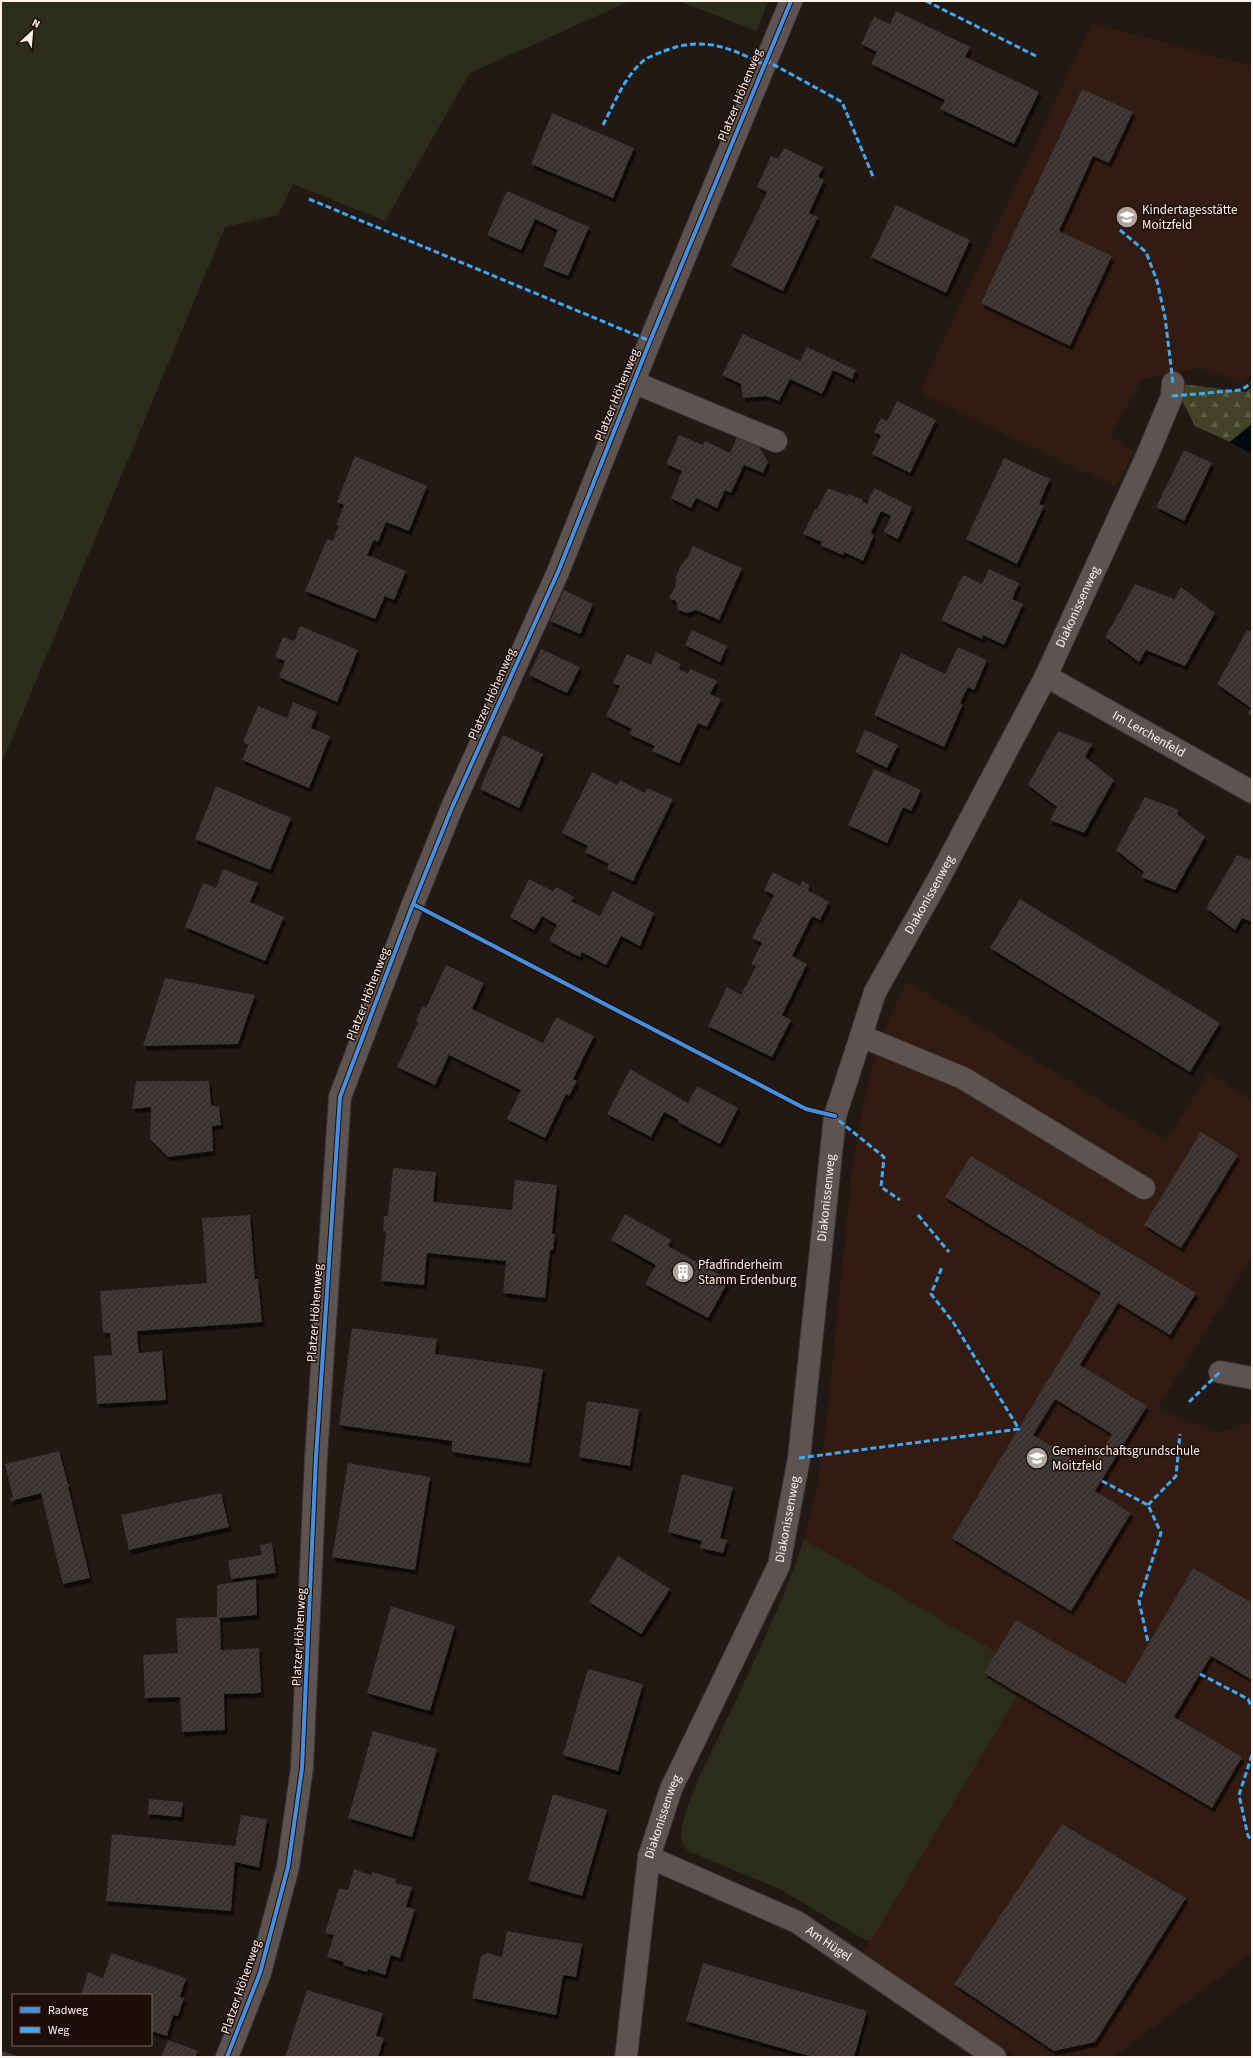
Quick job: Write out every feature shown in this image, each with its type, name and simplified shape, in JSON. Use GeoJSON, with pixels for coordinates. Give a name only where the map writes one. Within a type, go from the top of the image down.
{"type":"FeatureCollection","features":[{"type":"Feature","properties":{"kind":"street","name":"Platzer Höhenweg"},"geometry":{"type":"LineString","coordinates":[[227,2057],[260,1972],[288,1867],[302,1768],[316,1457],[340,1097],[447,819],[558,572],[634,382],[791,1]]}},
{"type":"Feature","properties":{"kind":"street","name":"Platzer Höhenweg"},"geometry":{"type":"LineString","coordinates":[[634,382],[776,441]]}},
{"type":"Feature","properties":{"kind":"street","name":"Diakonissenweg"},"geometry":{"type":"LineString","coordinates":[[626,2057],[649,1857],[671,1789],[779,1565],[799,1458],[835,1116],[875,992],[937,882],[1046,676],[1147,456],[1172,396],[1173,384]]}},
{"type":"Feature","properties":{"kind":"street","name":"Im Lerchenfeld"},"geometry":{"type":"LineString","coordinates":[[1046,676],[1252,792]]}},
{"type":"Feature","properties":{"kind":"street"},"geometry":{"type":"LineString","coordinates":[[861,1036],[964,1078],[1144,1188]]}},
{"type":"Feature","properties":{"kind":"street"},"geometry":{"type":"LineString","coordinates":[[1220,1372],[1252,1378]]}},
{"type":"Feature","properties":{"kind":"street","name":"Am Hügel"},"geometry":{"type":"LineString","coordinates":[[649,1857],[797,1922],[994,2057]]}},
{"type":"Feature","properties":{"kind":"shaded area"},"geometry":{"type":"Polygon","coordinates":[[[1,1],[630,1],[470,73],[385,221],[293,184],[278,215],[225,227],[1,765],[1,1]]]}},
{"type":"Feature","properties":{"kind":"shaded area"},"geometry":{"type":"Polygon","coordinates":[[[678,1],[768,1],[757,31],[678,1]]]}},
{"type":"Feature","properties":{"kind":"shaded area","name":"Kindertagesstätte Moitzfeld"},"geometry":{"type":"Polygon","coordinates":[[[1092,23],[1252,66],[1252,375],[1241,383],[1201,368],[1142,379],[1110,436],[1134,451],[1116,487],[919,393],[1092,23]]]}},
{"type":"Feature","properties":{"kind":"shaded area"},"geometry":{"type":"Polygon","coordinates":[[[1252,424],[1252,454],[1230,442],[1252,424]]]}},
{"type":"Feature","properties":{"kind":"shaded area","name":"Gemeinschaftsgrundschule Moitzfeld"},"geometry":{"type":"Polygon","coordinates":[[[907,981],[1166,1141],[1209,1073],[1252,1100],[1252,1256],[1157,1409],[1219,1433],[1252,1422],[1252,1953],[1113,2057],[1016,2057],[863,1952],[1031,1673],[804,1539],[818,1483],[826,1428],[852,1171],[861,1115],[873,1066],[890,1017],[907,981]]]}},
{"type":"Feature","properties":{"kind":"shaded area"},"geometry":{"type":"Polygon","coordinates":[[[804,1539],[1031,1673],[871,1940],[867,1941],[778,1888],[690,1852],[684,1846],[681,1839],[683,1822],[691,1796],[776,1613],[804,1539]]]}},
{"type":"Feature","properties":{"kind":"green space"},"geometry":{"type":"Polygon","coordinates":[[[1173,383],[1246,392],[1252,387],[1252,424],[1230,442],[1195,426],[1173,383]]]}},
{"type":"Feature","properties":{"kind":"building"},"geometry":{"type":"Polygon","coordinates":[[[896,11],[970,47],[965,57],[1039,92],[1014,144],[940,109],[945,100],[871,64],[877,52],[861,44],[874,17],[890,24],[896,11]]]}},
{"type":"Feature","properties":{"kind":"building"},"geometry":{"type":"Polygon","coordinates":[[[1082,89],[1133,112],[1109,163],[1093,156],[1059,231],[1112,256],[1070,346],[981,303],[1082,89]]]}},
{"type":"Feature","properties":{"kind":"building"},"geometry":{"type":"Polygon","coordinates":[[[552,113],[634,148],[613,198],[531,164],[552,113]]]}},
{"type":"Feature","properties":{"kind":"building"},"geometry":{"type":"Polygon","coordinates":[[[784,148],[823,167],[818,177],[824,180],[809,213],[818,217],[783,291],[731,266],[767,192],[757,187],[771,156],[778,159],[784,148]]]}},
{"type":"Feature","properties":{"kind":"building"},"geometry":{"type":"Polygon","coordinates":[[[507,191],[589,227],[568,276],[543,266],[558,230],[535,219],[521,250],[487,235],[507,191]]]}},
{"type":"Feature","properties":{"kind":"building"},"geometry":{"type":"Polygon","coordinates":[[[896,205],[970,240],[946,293],[871,257],[896,205]]]}},
{"type":"Feature","properties":{"kind":"building"},"geometry":{"type":"Polygon","coordinates":[[[743,334],[800,361],[807,347],[856,370],[852,379],[833,370],[822,394],[790,379],[779,401],[766,396],[743,398],[741,384],[722,375],[743,334]]]}},
{"type":"Feature","properties":{"kind":"building"},"geometry":{"type":"Polygon","coordinates":[[[897,401],[936,420],[910,473],[872,454],[881,435],[874,432],[881,418],[887,421],[897,401]]]}},
{"type":"Feature","properties":{"kind":"building"},"geometry":{"type":"Polygon","coordinates":[[[679,435],[703,445],[705,441],[730,453],[737,437],[759,447],[768,462],[763,473],[744,465],[731,493],[725,490],[717,508],[696,498],[691,508],[671,498],[682,471],[666,464],[679,435]]]}},
{"type":"Feature","properties":{"kind":"building"},"geometry":{"type":"Polygon","coordinates":[[[1184,450],[1212,463],[1184,521],[1156,507],[1184,450]]]}},
{"type":"Feature","properties":{"kind":"building"},"geometry":{"type":"Polygon","coordinates":[[[355,456],[427,486],[409,531],[386,522],[378,542],[374,540],[367,555],[406,571],[394,600],[385,596],[375,619],[305,591],[327,539],[333,541],[339,525],[336,525],[344,505],[337,502],[355,456]]]}},
{"type":"Feature","properties":{"kind":"building"},"geometry":{"type":"Polygon","coordinates":[[[1004,458],[1050,479],[1039,504],[1044,506],[1017,564],[966,539],[1004,458]]]}},
{"type":"Feature","properties":{"kind":"building"},"geometry":{"type":"Polygon","coordinates":[[[828,488],[848,496],[849,494],[863,500],[862,502],[867,504],[874,488],[912,507],[898,539],[884,532],[891,516],[881,511],[871,533],[874,535],[863,561],[844,552],[843,555],[820,545],[822,542],[803,534],[815,509],[817,510],[828,488]]]}},
{"type":"Feature","properties":{"kind":"building"},"geometry":{"type":"Polygon","coordinates":[[[693,546],[742,568],[719,620],[696,610],[687,613],[678,610],[676,601],[669,598],[675,587],[676,576],[681,565],[687,558],[693,546]]]}},
{"type":"Feature","properties":{"kind":"building"},"geometry":{"type":"Polygon","coordinates":[[[989,569],[1019,583],[1012,599],[1023,604],[1004,645],[983,635],[982,639],[941,620],[963,575],[982,584],[989,569]]]}},
{"type":"Feature","properties":{"kind":"building"},"geometry":{"type":"Polygon","coordinates":[[[1135,584],[1174,599],[1181,587],[1215,613],[1185,666],[1146,650],[1139,662],[1105,637],[1135,584]]]}},
{"type":"Feature","properties":{"kind":"building"},"geometry":{"type":"Polygon","coordinates":[[[564,590],[593,604],[580,634],[550,621],[564,590]]]}},
{"type":"Feature","properties":{"kind":"building"},"geometry":{"type":"Polygon","coordinates":[[[300,626],[358,650],[337,702],[279,677],[285,661],[275,657],[283,637],[294,641],[300,626]]]}},
{"type":"Feature","properties":{"kind":"building"},"geometry":{"type":"Polygon","coordinates":[[[692,630],[727,646],[720,662],[685,645],[692,630]]]}},
{"type":"Feature","properties":{"kind":"building"},"geometry":{"type":"Polygon","coordinates":[[[1247,630],[1252,632],[1252,715],[1248,714],[1251,708],[1217,684],[1247,630]]]}},
{"type":"Feature","properties":{"kind":"building"},"geometry":{"type":"Polygon","coordinates":[[[958,647],[987,660],[974,690],[968,687],[960,703],[963,704],[944,747],[874,715],[901,653],[945,674],[958,647]]]}},
{"type":"Feature","properties":{"kind":"building"},"geometry":{"type":"Polygon","coordinates":[[[541,649],[580,667],[567,693],[529,675],[541,649]]]}},
{"type":"Feature","properties":{"kind":"building"},"geometry":{"type":"Polygon","coordinates":[[[656,652],[681,664],[679,669],[688,673],[691,669],[717,681],[710,694],[721,699],[707,727],[698,723],[679,763],[652,751],[655,746],[629,734],[632,729],[606,716],[620,686],[613,683],[627,654],[651,665],[656,652]]]}},
{"type":"Feature","properties":{"kind":"building"},"geometry":{"type":"Polygon","coordinates":[[[293,702],[317,712],[311,728],[330,736],[309,788],[242,760],[248,745],[243,742],[258,706],[287,718],[293,702]]]}},
{"type":"Feature","properties":{"kind":"building"},"geometry":{"type":"Polygon","coordinates":[[[865,730],[898,745],[887,768],[855,752],[865,730]]]}},
{"type":"Feature","properties":{"kind":"building"},"geometry":{"type":"Polygon","coordinates":[[[1058,731],[1092,744],[1085,757],[1114,780],[1084,833],[1050,820],[1057,807],[1028,785],[1058,731]]]}},
{"type":"Feature","properties":{"kind":"building"},"geometry":{"type":"Polygon","coordinates":[[[503,735],[543,754],[519,808],[480,789],[503,735]]]}},
{"type":"Feature","properties":{"kind":"building"},"geometry":{"type":"Polygon","coordinates":[[[874,769],[921,790],[911,811],[903,807],[887,843],[848,825],[874,769]]]}},
{"type":"Feature","properties":{"kind":"building"},"geometry":{"type":"Polygon","coordinates":[[[592,772],[617,785],[620,780],[645,793],[647,788],[673,799],[633,881],[607,869],[609,864],[585,852],[588,846],[562,833],[592,772]]]}},
{"type":"Feature","properties":{"kind":"building"},"geometry":{"type":"Polygon","coordinates":[[[216,786],[291,818],[270,870],[195,839],[216,786]]]}},
{"type":"Feature","properties":{"kind":"building"},"geometry":{"type":"Polygon","coordinates":[[[1145,797],[1179,810],[1177,814],[1205,837],[1175,890],[1141,877],[1144,872],[1116,850],[1145,797]]]}},
{"type":"Feature","properties":{"kind":"building"},"geometry":{"type":"Polygon","coordinates":[[[1237,855],[1252,860],[1252,922],[1242,918],[1235,930],[1206,908],[1237,855]]]}},
{"type":"Feature","properties":{"kind":"building"},"geometry":{"type":"Polygon","coordinates":[[[223,869],[258,883],[250,902],[284,917],[265,961],[185,927],[203,883],[216,888],[223,869]]]}},
{"type":"Feature","properties":{"kind":"building"},"geometry":{"type":"Polygon","coordinates":[[[773,872],[800,886],[802,881],[810,885],[808,890],[829,902],[820,920],[812,916],[792,956],[807,964],[782,1015],[791,1020],[772,1057],[708,1026],[727,987],[741,995],[756,966],[751,964],[762,943],[752,938],[774,895],[764,890],[773,872]]]}},
{"type":"Feature","properties":{"kind":"building"},"geometry":{"type":"Polygon","coordinates":[[[529,879],[553,891],[556,887],[574,897],[571,901],[600,916],[613,891],[654,913],[640,946],[621,936],[606,965],[582,952],[580,957],[549,941],[557,925],[542,916],[534,930],[510,917],[529,879]]]}},
{"type":"Feature","properties":{"kind":"building"},"geometry":{"type":"Polygon","coordinates":[[[1020,899],[1220,1023],[1190,1072],[990,948],[1020,899]]]}},
{"type":"Feature","properties":{"kind":"building"},"geometry":{"type":"Polygon","coordinates":[[[446,965],[484,983],[472,1009],[543,1043],[556,1017],[594,1036],[573,1079],[577,1081],[569,1096],[566,1094],[545,1138],[507,1119],[521,1090],[449,1055],[435,1085],[397,1067],[418,1022],[416,1021],[422,1006],[426,1008],[446,965]]]}},
{"type":"Feature","properties":{"kind":"building"},"geometry":{"type":"Polygon","coordinates":[[[165,978],[255,995],[238,1044],[143,1046],[165,978]]]}},
{"type":"Feature","properties":{"kind":"building"},"geometry":{"type":"Polygon","coordinates":[[[630,1069],[688,1103],[697,1086],[738,1108],[720,1144],[678,1122],[679,1120],[664,1112],[651,1137],[607,1114],[630,1069]]]}},
{"type":"Feature","properties":{"kind":"building"},"geometry":{"type":"Polygon","coordinates":[[[136,1081],[209,1081],[211,1105],[219,1107],[221,1125],[212,1126],[213,1151],[168,1157],[150,1139],[151,1107],[132,1109],[136,1081]]]}},
{"type":"Feature","properties":{"kind":"building"},"geometry":{"type":"Polygon","coordinates":[[[1201,1132],[1238,1155],[1181,1248],[1144,1225],[1201,1132]]]}},
{"type":"Feature","properties":{"kind":"building"},"geometry":{"type":"Polygon","coordinates":[[[971,1156],[1196,1293],[1170,1335],[1118,1303],[1080,1365],[1147,1406],[1095,1491],[1131,1513],[1071,1611],[952,1538],[1101,1293],[945,1197],[971,1156]],[[1055,1399],[1033,1435],[1090,1470],[1112,1434],[1055,1399]]]}},
{"type":"Feature","properties":{"kind":"building"},"geometry":{"type":"Polygon","coordinates":[[[393,1168],[436,1172],[433,1202],[512,1210],[515,1180],[557,1185],[552,1234],[555,1234],[553,1250],[550,1250],[545,1298],[503,1293],[506,1261],[427,1253],[424,1285],[381,1281],[386,1232],[383,1231],[384,1216],[388,1216],[393,1168]]]}},
{"type":"Feature","properties":{"kind":"building","name":"Pfadfinderheim Stamm Erdenburg"},"geometry":{"type":"Polygon","coordinates":[[[625,1214],[671,1240],[668,1246],[729,1280],[708,1318],[645,1284],[656,1265],[611,1240],[625,1214]]]}},
{"type":"Feature","properties":{"kind":"building"},"geometry":{"type":"Polygon","coordinates":[[[250,1215],[255,1279],[258,1279],[262,1322],[137,1331],[139,1353],[162,1351],[166,1400],[97,1404],[94,1356],[112,1355],[110,1333],[103,1333],[100,1291],[207,1283],[202,1218],[250,1215]]]}},
{"type":"Feature","properties":{"kind":"building"},"geometry":{"type":"Polygon","coordinates":[[[352,1328],[437,1339],[435,1354],[543,1369],[529,1463],[452,1452],[452,1441],[339,1425],[352,1328]]]}},
{"type":"Feature","properties":{"kind":"building"},"geometry":{"type":"Polygon","coordinates":[[[587,1401],[639,1409],[630,1466],[579,1457],[587,1401]]]}},
{"type":"Feature","properties":{"kind":"building"},"geometry":{"type":"Polygon","coordinates":[[[59,1451],[68,1484],[70,1486],[68,1486],[90,1578],[63,1584],[41,1493],[11,1501],[10,1498],[13,1498],[5,1464],[59,1451]]]}},
{"type":"Feature","properties":{"kind":"building"},"geometry":{"type":"Polygon","coordinates":[[[348,1463],[430,1477],[415,1570],[332,1557],[348,1463]]]}},
{"type":"Feature","properties":{"kind":"building"},"geometry":{"type":"Polygon","coordinates":[[[682,1474],[733,1487],[720,1538],[727,1540],[723,1553],[700,1548],[702,1541],[668,1532],[682,1474]]]}},
{"type":"Feature","properties":{"kind":"building"},"geometry":{"type":"Polygon","coordinates":[[[221,1493],[229,1527],[129,1550],[121,1515],[221,1493]]]}},
{"type":"Feature","properties":{"kind":"building"},"geometry":{"type":"Polygon","coordinates":[[[272,1543],[276,1573],[231,1579],[228,1560],[262,1555],[260,1545],[272,1543]]]}},
{"type":"Feature","properties":{"kind":"building"},"geometry":{"type":"Polygon","coordinates":[[[618,1556],[670,1589],[641,1634],[589,1602],[618,1556]]]}},
{"type":"Feature","properties":{"kind":"building"},"geometry":{"type":"Polygon","coordinates":[[[1193,1568],[1252,1603],[1252,1680],[1211,1656],[1174,1717],[1242,1757],[1212,1808],[984,1673],[1016,1620],[1125,1684],[1193,1568]]]}},
{"type":"Feature","properties":{"kind":"building"},"geometry":{"type":"Polygon","coordinates":[[[256,1579],[257,1615],[220,1618],[221,1650],[259,1648],[261,1693],[224,1694],[225,1730],[182,1732],[180,1697],[145,1698],[143,1655],[178,1653],[176,1618],[217,1617],[217,1585],[256,1579]]]}},
{"type":"Feature","properties":{"kind":"building"},"geometry":{"type":"Polygon","coordinates":[[[391,1606],[455,1626],[430,1711],[367,1693],[391,1606]]]}},
{"type":"Feature","properties":{"kind":"building"},"geometry":{"type":"Polygon","coordinates":[[[588,1669],[643,1684],[618,1771],[563,1755],[588,1669]]]}},
{"type":"Feature","properties":{"kind":"building"},"geometry":{"type":"Polygon","coordinates":[[[373,1731],[437,1749],[412,1837],[348,1818],[373,1731]]]}},
{"type":"Feature","properties":{"kind":"building"},"geometry":{"type":"Polygon","coordinates":[[[553,1794],[607,1810],[582,1896],[528,1880],[553,1794]]]}},
{"type":"Feature","properties":{"kind":"building"},"geometry":{"type":"Polygon","coordinates":[[[149,1799],[183,1802],[181,1817],[148,1814],[149,1799]]]}},
{"type":"Feature","properties":{"kind":"building"},"geometry":{"type":"Polygon","coordinates":[[[241,1815],[267,1819],[259,1867],[235,1862],[231,1911],[106,1901],[112,1834],[235,1846],[241,1815]]]}},
{"type":"Feature","properties":{"kind":"building"},"geometry":{"type":"Polygon","coordinates":[[[1062,1824],[1186,1898],[1095,2042],[1054,2051],[954,1984],[1062,1824]]]}},
{"type":"Feature","properties":{"kind":"building"},"geometry":{"type":"Polygon","coordinates":[[[354,1869],[371,1875],[372,1872],[396,1879],[395,1883],[412,1887],[406,1907],[415,1909],[400,1958],[391,1955],[385,1975],[368,1969],[367,1972],[343,1965],[344,1962],[327,1957],[334,1935],[325,1933],[339,1888],[348,1890],[354,1869]]]}},
{"type":"Feature","properties":{"kind":"building"},"geometry":{"type":"Polygon","coordinates":[[[507,1931],[582,1944],[576,1977],[563,1975],[556,2015],[472,1998],[481,1956],[487,1953],[502,1957],[507,1931]]]}},
{"type":"Feature","properties":{"kind":"building"},"geometry":{"type":"Polygon","coordinates":[[[111,1953],[186,1978],[180,1997],[184,1998],[178,2016],[173,2015],[167,2036],[152,2031],[152,1994],[81,1994],[88,1972],[103,1978],[111,1953]]]}},
{"type":"Feature","properties":{"kind":"building"},"geometry":{"type":"Polygon","coordinates":[[[703,1963],[867,2011],[854,2057],[813,2057],[686,2021],[703,1963]]]}},
{"type":"Feature","properties":{"kind":"building"},"geometry":{"type":"Polygon","coordinates":[[[307,1990],[383,2013],[376,2036],[384,2038],[378,2057],[285,2057],[307,1990]]]}},
{"type":"Feature","properties":{"kind":"building"},"geometry":{"type":"Polygon","coordinates":[[[168,2040],[198,2051],[195,2057],[161,2057],[168,2040]]]}},
{"type":"Feature","properties":{"kind":"building"},"geometry":{"type":"Polygon","coordinates":[[[1,2051],[21,2057],[1,2057],[1,2051]]]}},
{"type":"Feature","properties":{"kind":"marked path"},"geometry":{"type":"LineString","coordinates":[[926,1],[1036,56]]}},
{"type":"Feature","properties":{"kind":"marked path"},"geometry":{"type":"LineString","coordinates":[[603,125],[620,92],[636,68],[642,62],[664,51],[691,44],[703,44],[727,48],[763,64]]}},
{"type":"Feature","properties":{"kind":"marked path"},"geometry":{"type":"LineString","coordinates":[[765,60],[842,102],[874,179]]}},
{"type":"Feature","properties":{"kind":"marked path"},"geometry":{"type":"LineString","coordinates":[[309,199],[650,341]]}},
{"type":"Feature","properties":{"kind":"marked path"},"geometry":{"type":"LineString","coordinates":[[1120,230],[1146,252],[1157,281],[1165,317],[1173,383]]}},
{"type":"Feature","properties":{"kind":"marked path"},"geometry":{"type":"LineString","coordinates":[[1172,396],[1241,390],[1252,383]]}},
{"type":"Feature","properties":{"kind":"marked path"},"geometry":{"type":"LineString","coordinates":[[832,1115],[884,1157],[881,1187],[900,1200]]}},
{"type":"Feature","properties":{"kind":"marked path"},"geometry":{"type":"LineString","coordinates":[[918,1215],[949,1252]]}},
{"type":"Feature","properties":{"kind":"marked path"},"geometry":{"type":"LineString","coordinates":[[799,1458],[1019,1429],[953,1322],[931,1294],[942,1267]]}},
{"type":"Feature","properties":{"kind":"marked path"},"geometry":{"type":"LineString","coordinates":[[1189,1402],[1220,1372]]}},
{"type":"Feature","properties":{"kind":"marked path"},"geometry":{"type":"LineString","coordinates":[[1148,1505],[1176,1476],[1180,1434]]}},
{"type":"Feature","properties":{"kind":"marked path"},"geometry":{"type":"LineString","coordinates":[[1102,1481],[1148,1505],[1161,1533],[1139,1601],[1148,1642]]}},
{"type":"Feature","properties":{"kind":"marked path"},"geometry":{"type":"LineString","coordinates":[[1200,1674],[1248,1699],[1252,1708]]}},
{"type":"Feature","properties":{"kind":"marked path"},"geometry":{"type":"LineString","coordinates":[[1252,1755],[1239,1795],[1248,1836],[1252,1840]]}},
{"type":"Feature","properties":{"kind":"cycle path"},"geometry":{"type":"LineString","coordinates":[[227,2057],[260,1973],[288,1867],[302,1768],[316,1457],[340,1097],[413,904],[453,805],[558,572],[650,341],[791,1]]}},
{"type":"Feature","properties":{"kind":"cycle path"},"geometry":{"type":"LineString","coordinates":[[413,904],[806,1109],[835,1116]]}},
{"type":"Feature","properties":{"kind":"place","name":"Kindertagesstätte Moitzfeld"},"geometry":{"type":"Point","coordinates":[1127,217]}},
{"type":"Feature","properties":{"kind":"place","name":"Pfadfinderheim Stamm Erdenburg"},"geometry":{"type":"Point","coordinates":[683,1272]}},
{"type":"Feature","properties":{"kind":"place","name":"Gemeinschaftsgrundschule Moitzfeld"},"geometry":{"type":"Point","coordinates":[1037,1458]}}]}
